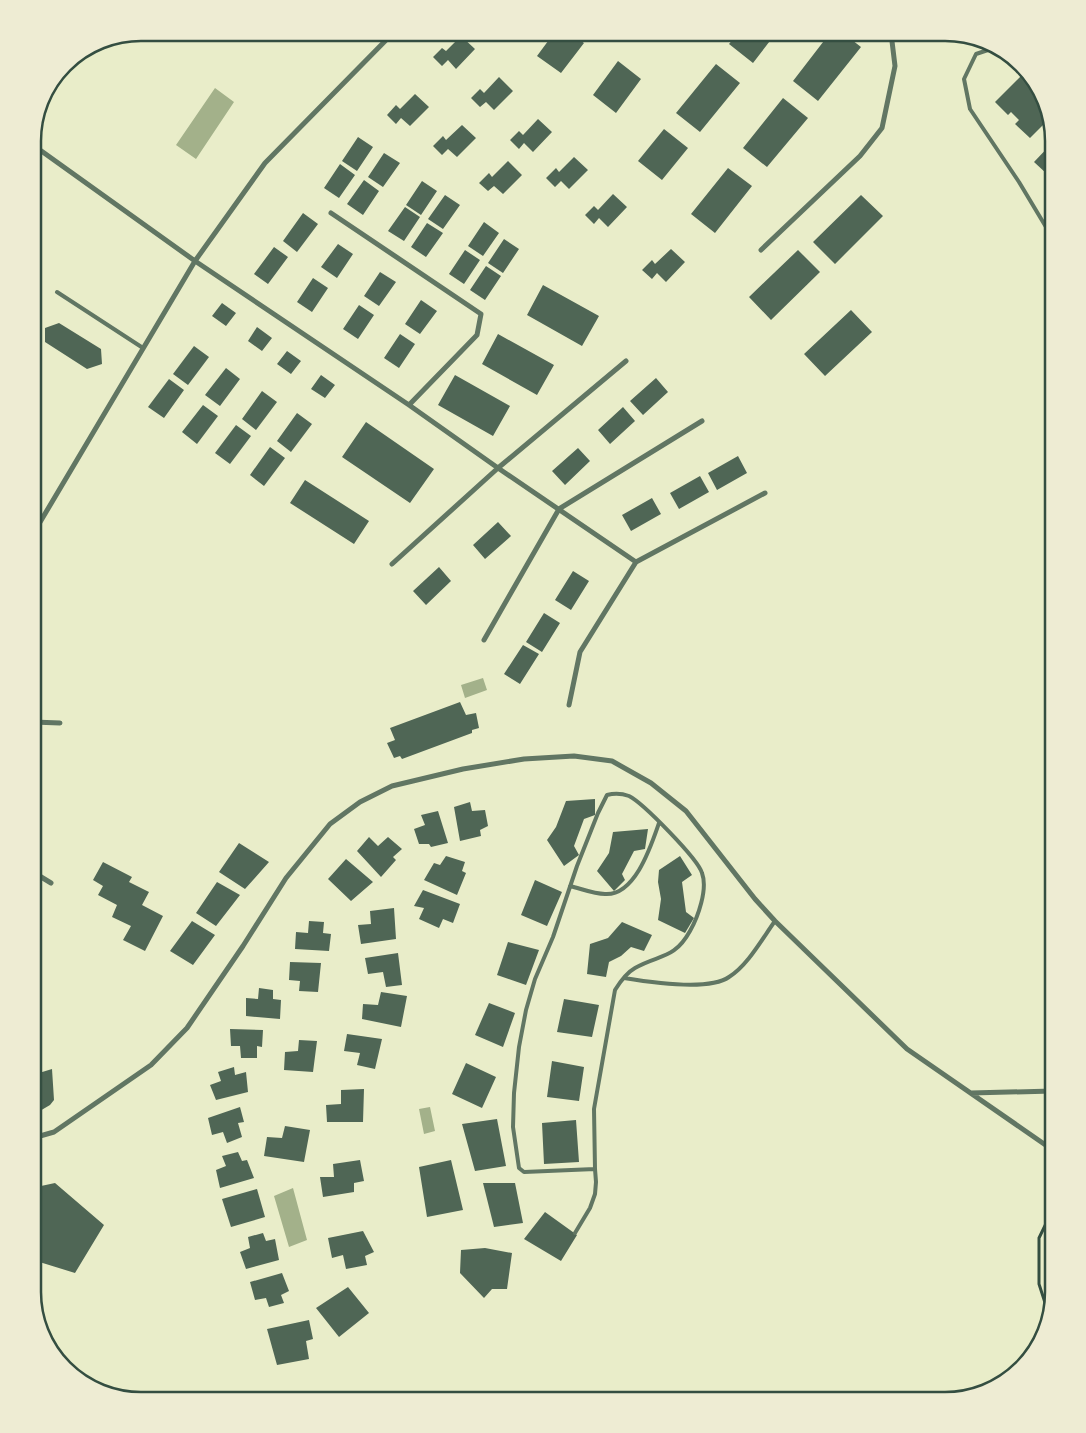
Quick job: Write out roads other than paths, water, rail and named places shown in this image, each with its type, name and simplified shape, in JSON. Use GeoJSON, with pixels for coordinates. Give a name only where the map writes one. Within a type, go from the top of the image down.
{"type":"FeatureCollection","features":[{"type":"Feature","properties":{"kind":"street"},"geometry":{"type":"LineString","coordinates":[[41,521],[195,261],[265,163],[385,41]]}},
{"type":"Feature","properties":{"kind":"street"},"geometry":{"type":"LineString","coordinates":[[761,250],[860,156],[882,128],[895,66],[892,41]]}},
{"type":"Feature","properties":{"kind":"street"},"geometry":{"type":"LineString","coordinates":[[41,151],[195,261],[409,405],[636,562]]}},
{"type":"Feature","properties":{"kind":"street"},"geometry":{"type":"LineString","coordinates":[[331,213],[480,314],[476,335],[409,405]]}},
{"type":"Feature","properties":{"kind":"street"},"geometry":{"type":"LineString","coordinates":[[392,564],[498,468],[626,361]]}},
{"type":"Feature","properties":{"kind":"street"},"geometry":{"type":"LineString","coordinates":[[484,640],[559,509],[702,421]]}},
{"type":"Feature","properties":{"kind":"street"},"geometry":{"type":"LineString","coordinates":[[569,705],[580,652],[636,562],[765,493]]}},
{"type":"Feature","properties":{"kind":"street"},"geometry":{"type":"LineString","coordinates":[[41,722],[60,723]]}},
{"type":"Feature","properties":{"kind":"street"},"geometry":{"type":"LineString","coordinates":[[41,1136],[54,1132],[150,1065],[187,1028],[243,946],[286,878],[330,824],[360,802],[392,786],[463,769],[524,759],[574,756],[612,761],[651,783],[686,811],[755,899],[775,921],[908,1049],[1045,1145]]}},
{"type":"Feature","properties":{"kind":"street"},"geometry":{"type":"LineString","coordinates":[[41,877],[51,883]]}},
{"type":"Feature","properties":{"kind":"street"},"geometry":{"type":"LineString","coordinates":[[970,1093],[1045,1091]]}},
{"type":"Feature","properties":{"kind":"lane"},"geometry":{"type":"LineString","coordinates":[[986,51],[976,54],[964,79],[970,109],[1019,182],[1045,225]]}},
{"type":"Feature","properties":{"kind":"lane"},"geometry":{"type":"LineString","coordinates":[[57,292],[144,348]]}},
{"type":"Feature","properties":{"kind":"lane"},"geometry":{"type":"LineString","coordinates":[[575,1232],[590,1208],[595,1194],[596,1182],[594,1109],[614,990],[633,969],[668,954],[681,945],[691,930],[698,913],[704,889],[702,872],[692,856],[644,808],[629,796],[615,793],[607,795],[598,813],[553,936],[535,979],[526,1010],[519,1047],[512,1127],[518,1168],[524,1172],[595,1169]]}},
{"type":"Feature","properties":{"kind":"lane"},"geometry":{"type":"LineString","coordinates":[[570,886],[607,895],[620,891],[635,877],[648,852],[659,823]]}},
{"type":"Feature","properties":{"kind":"lane"},"geometry":{"type":"LineString","coordinates":[[623,978],[655,983],[712,984],[728,978],[742,966],[775,921]]}}]}
